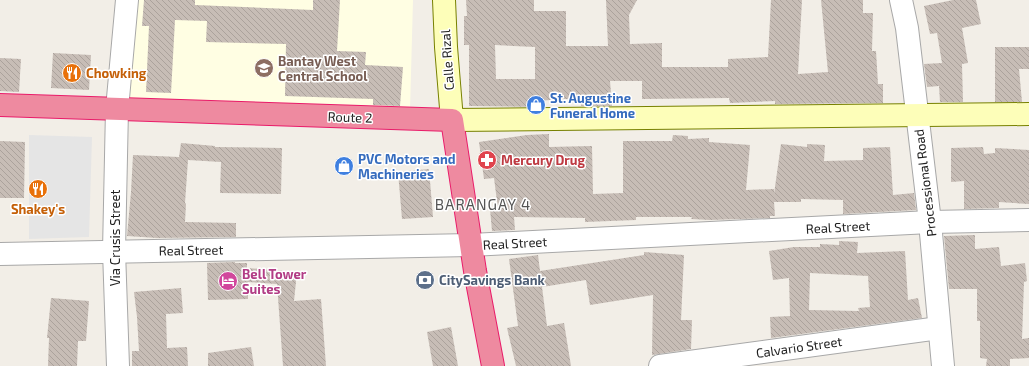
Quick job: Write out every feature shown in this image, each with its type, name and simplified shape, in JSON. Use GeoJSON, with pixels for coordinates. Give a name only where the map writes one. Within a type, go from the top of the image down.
{"type":"FeatureCollection","features":[{"type":"Feature","properties":{"kind":"highway","name":"Route 2"},"geometry":{"type":"LineString","coordinates":[[0,105],[452,120]]}},
{"type":"Feature","properties":{"kind":"highway"},"geometry":{"type":"LineString","coordinates":[[452,120],[471,245],[493,366]]}},
{"type":"Feature","properties":{"kind":"main road","name":"Calle Rizal"},"geometry":{"type":"LineString","coordinates":[[444,0],[452,120]]}},
{"type":"Feature","properties":{"kind":"main road"},"geometry":{"type":"LineString","coordinates":[[452,120],[1029,114]]}},
{"type":"Feature","properties":{"kind":"street","name":"Via Crusis Street"},"geometry":{"type":"LineString","coordinates":[[118,366],[114,251],[117,109],[127,0]]}},
{"type":"Feature","properties":{"kind":"street","name":"Processional Road"},"geometry":{"type":"LineString","coordinates":[[900,0],[907,28],[930,222],[939,328],[944,366]]}},
{"type":"Feature","properties":{"kind":"street","name":"Real Street"},"geometry":{"type":"LineString","coordinates":[[0,254],[471,245],[930,222],[1029,220]]}},
{"type":"Feature","properties":{"kind":"street","name":"Calvario Street"},"geometry":{"type":"LineString","coordinates":[[660,366],[939,328]]}},
{"type":"Feature","properties":{"kind":"shaded area","name":"Bantay West Central School"},"geometry":{"type":"Polygon","coordinates":[[[122,0],[413,0],[410,110],[115,101],[122,0]]]}},
{"type":"Feature","properties":{"kind":"shaded area"},"geometry":{"type":"Polygon","coordinates":[[[29,135],[92,137],[89,237],[29,239],[29,135]]]}},
{"type":"Feature","properties":{"kind":"building"},"geometry":{"type":"Polygon","coordinates":[[[144,0],[195,0],[195,5],[313,10],[313,0],[340,0],[337,51],[366,52],[365,65],[403,67],[400,106],[373,105],[373,99],[285,96],[286,44],[206,42],[207,21],[175,20],[171,93],[146,92],[149,26],[142,26],[144,0]]]}},
{"type":"Feature","properties":{"kind":"building"},"geometry":{"type":"Polygon","coordinates":[[[466,0],[534,0],[534,11],[566,11],[566,46],[608,46],[606,0],[637,0],[629,15],[630,44],[662,43],[662,67],[728,67],[728,59],[768,57],[771,0],[802,0],[798,74],[828,72],[821,0],[863,0],[863,13],[873,13],[872,51],[876,51],[878,84],[883,84],[883,103],[775,104],[775,101],[730,103],[729,98],[642,99],[642,81],[610,81],[612,106],[581,106],[581,98],[536,101],[536,107],[469,106],[469,45],[464,45],[464,16],[467,16],[466,0]],[[495,45],[496,79],[535,79],[535,47],[495,45]]]}},
{"type":"Feature","properties":{"kind":"building"},"geometry":{"type":"Polygon","coordinates":[[[953,0],[976,0],[981,24],[962,28],[968,63],[962,64],[963,102],[940,102],[939,86],[927,87],[924,64],[942,63],[937,33],[930,34],[924,6],[953,0]]]}},
{"type":"Feature","properties":{"kind":"building"},"geometry":{"type":"Polygon","coordinates":[[[995,47],[1029,47],[1029,69],[1019,69],[1022,102],[995,102],[995,47]]]}},
{"type":"Feature","properties":{"kind":"building"},"geometry":{"type":"Polygon","coordinates":[[[53,53],[91,55],[89,90],[51,88],[53,53]]]}},
{"type":"Feature","properties":{"kind":"building"},"geometry":{"type":"Polygon","coordinates":[[[0,58],[21,59],[19,92],[0,91],[0,58]]]}},
{"type":"Feature","properties":{"kind":"building"},"geometry":{"type":"Polygon","coordinates":[[[549,134],[549,147],[592,146],[593,194],[623,193],[623,141],[672,141],[673,135],[688,136],[688,139],[709,138],[709,142],[750,145],[746,190],[774,189],[774,194],[781,144],[807,147],[807,144],[825,145],[824,161],[863,160],[863,148],[890,147],[893,195],[914,193],[916,210],[843,214],[843,200],[801,199],[801,202],[774,202],[775,216],[770,216],[770,218],[710,220],[691,219],[692,217],[636,217],[636,220],[585,222],[585,218],[514,217],[515,230],[492,231],[490,209],[498,209],[494,178],[484,179],[479,142],[527,135],[549,134]]]}},
{"type":"Feature","properties":{"kind":"building"},"geometry":{"type":"Polygon","coordinates":[[[0,141],[25,142],[24,198],[0,198],[0,141]]]}},
{"type":"Feature","properties":{"kind":"building"},"geometry":{"type":"Polygon","coordinates":[[[181,143],[215,147],[282,148],[281,194],[220,193],[221,162],[188,160],[185,222],[236,223],[236,237],[157,238],[127,236],[133,155],[179,157],[181,143]]]}},
{"type":"Feature","properties":{"kind":"building"},"geometry":{"type":"Polygon","coordinates":[[[983,147],[984,154],[995,153],[995,148],[1029,150],[1029,204],[999,202],[999,208],[964,209],[964,181],[951,182],[951,148],[983,147]]]}},
{"type":"Feature","properties":{"kind":"building"},"geometry":{"type":"Polygon","coordinates":[[[429,169],[433,217],[402,219],[398,172],[429,169]]]}},
{"type":"Feature","properties":{"kind":"building"},"geometry":{"type":"Polygon","coordinates":[[[975,235],[975,249],[999,247],[1001,266],[1025,263],[1027,281],[1024,282],[1022,339],[1029,338],[1029,358],[1010,359],[1010,366],[986,366],[987,359],[980,358],[980,321],[977,321],[977,289],[949,289],[944,236],[975,235]]]}},
{"type":"Feature","properties":{"kind":"building"},"geometry":{"type":"Polygon","coordinates":[[[839,241],[858,242],[857,253],[905,251],[908,300],[918,298],[922,318],[771,338],[770,317],[790,316],[789,278],[773,280],[769,251],[794,247],[820,247],[820,244],[839,245],[839,241]],[[810,273],[809,310],[859,311],[858,308],[870,307],[868,276],[810,273]]]}},
{"type":"Feature","properties":{"kind":"building"},"geometry":{"type":"Polygon","coordinates":[[[644,252],[684,255],[681,320],[692,320],[691,349],[652,355],[653,295],[590,305],[586,280],[542,287],[547,326],[564,323],[571,366],[516,366],[507,328],[518,326],[509,259],[538,255],[540,271],[644,255],[644,252]]]}},
{"type":"Feature","properties":{"kind":"building"},"geometry":{"type":"Polygon","coordinates":[[[207,263],[247,263],[247,268],[297,272],[294,301],[321,299],[326,366],[283,366],[277,284],[248,282],[248,299],[208,300],[207,263]]]}},
{"type":"Feature","properties":{"kind":"building"},"geometry":{"type":"Polygon","coordinates":[[[181,288],[183,313],[166,314],[167,348],[187,347],[188,366],[132,366],[132,351],[139,351],[134,292],[181,288]]]}},
{"type":"Feature","properties":{"kind":"building"},"geometry":{"type":"Polygon","coordinates":[[[51,298],[89,301],[86,341],[78,341],[77,366],[48,366],[49,338],[47,338],[51,298]]]}},
{"type":"Feature","properties":{"kind":"building"},"geometry":{"type":"Polygon","coordinates":[[[451,327],[458,366],[433,366],[427,332],[451,327]]]}},
{"type":"Feature","properties":{"kind":"building"},"geometry":{"type":"Polygon","coordinates":[[[251,347],[254,366],[208,366],[208,353],[251,347]]]}},
{"type":"Feature","properties":{"kind":"place","name":"Bantay West Central School"},"geometry":{"type":"Point","coordinates":[264,68]}},
{"type":"Feature","properties":{"kind":"place","name":"Chowking"},"geometry":{"type":"Point","coordinates":[72,73]}},
{"type":"Feature","properties":{"kind":"place","name":"St. Augustine Funeral Home"},"geometry":{"type":"Point","coordinates":[536,105]}},
{"type":"Feature","properties":{"kind":"place","name":"Mercury Drug"},"geometry":{"type":"Point","coordinates":[487,160]}},
{"type":"Feature","properties":{"kind":"place","name":"PVC Motors and Machineries"},"geometry":{"type":"Point","coordinates":[344,166]}},
{"type":"Feature","properties":{"kind":"place","name":"Shakey's"},"geometry":{"type":"Point","coordinates":[38,189]}},
{"type":"Feature","properties":{"kind":"place","name":"CitySavings Bank"},"geometry":{"type":"Point","coordinates":[425,280]}},
{"type":"Feature","properties":{"kind":"place","name":"Bell Tower Suites"},"geometry":{"type":"Point","coordinates":[228,281]}},
{"type":"Feature","properties":{"kind":"district","name":"BARANGAY 4"},"geometry":{"type":"Point","coordinates":[483,205]}}]}
